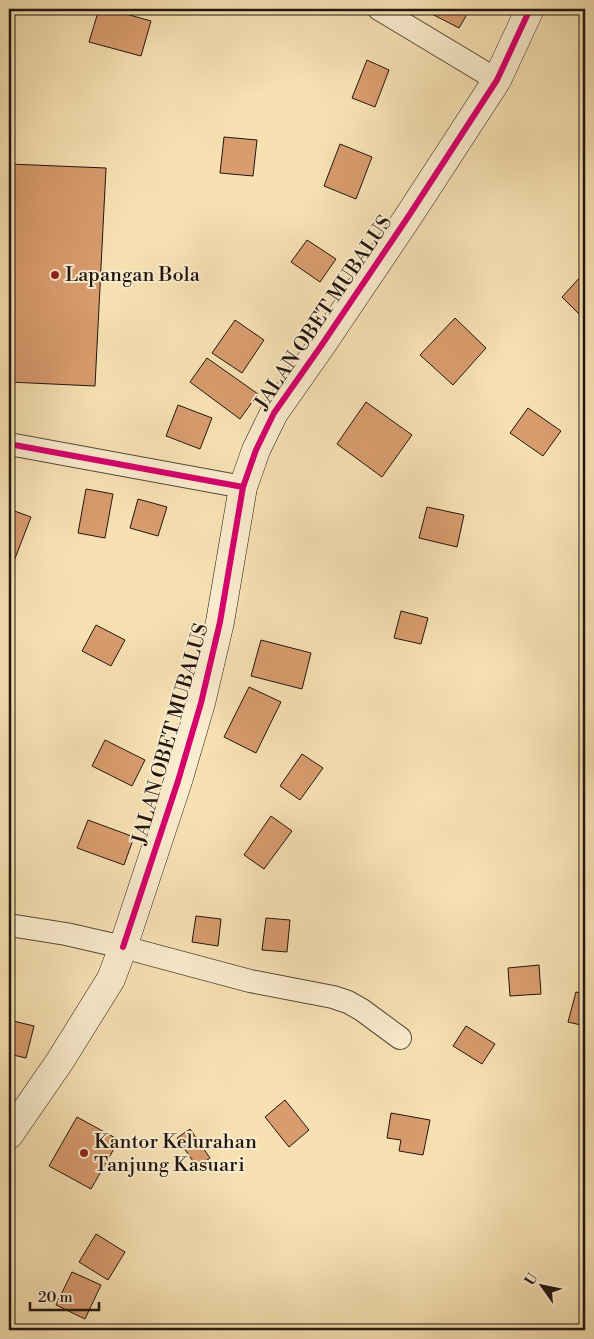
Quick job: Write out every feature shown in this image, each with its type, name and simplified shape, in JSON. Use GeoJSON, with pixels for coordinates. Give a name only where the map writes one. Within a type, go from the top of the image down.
{"type":"FeatureCollection","features":[{"type":"Feature","properties":{"kind":"street"},"geometry":{"type":"LineString","coordinates":[[379,9],[497,80]]}},
{"type":"Feature","properties":{"kind":"street","name":"JALAN OBET MUBALUS"},"geometry":{"type":"LineString","coordinates":[[9,1135],[60,1061],[111,979],[123,947],[178,781],[201,703],[220,622],[243,487],[256,450],[274,413],[398,234],[497,80],[530,9]]}},
{"type":"Feature","properties":{"kind":"street"},"geometry":{"type":"LineString","coordinates":[[9,444],[243,487]]}},
{"type":"Feature","properties":{"kind":"street"},"geometry":{"type":"LineString","coordinates":[[9,925],[66,934],[123,947],[250,981],[333,997],[348,1002],[362,1010],[400,1038]]}},
{"type":"Feature","properties":{"kind":"building"},"geometry":{"type":"Polygon","coordinates":[[[99,9],[108,9],[151,21],[141,56],[89,42],[99,9]]]}},
{"type":"Feature","properties":{"kind":"building"},"geometry":{"type":"Polygon","coordinates":[[[428,9],[470,9],[459,28],[426,11],[428,9]]]}},
{"type":"Feature","properties":{"kind":"building"},"geometry":{"type":"Polygon","coordinates":[[[367,60],[389,70],[375,107],[352,98],[367,60]]]}},
{"type":"Feature","properties":{"kind":"building"},"geometry":{"type":"Polygon","coordinates":[[[224,137],[257,140],[253,176],[220,173],[224,137]]]}},
{"type":"Feature","properties":{"kind":"building"},"geometry":{"type":"Polygon","coordinates":[[[340,144],[372,157],[356,199],[324,186],[340,144]]]}},
{"type":"Feature","properties":{"kind":"building","name":"Lapangan Bola"},"geometry":{"type":"Polygon","coordinates":[[[9,164],[106,168],[95,386],[9,382],[9,164]]]}},
{"type":"Feature","properties":{"kind":"building"},"geometry":{"type":"Polygon","coordinates":[[[307,240],[336,259],[320,282],[291,262],[307,240]]]}},
{"type":"Feature","properties":{"kind":"building"},"geometry":{"type":"Polygon","coordinates":[[[583,274],[585,276],[585,320],[562,297],[583,274]]]}},
{"type":"Feature","properties":{"kind":"building"},"geometry":{"type":"Polygon","coordinates":[[[455,318],[486,348],[453,385],[420,355],[455,318]]]}},
{"type":"Feature","properties":{"kind":"building"},"geometry":{"type":"Polygon","coordinates":[[[235,320],[264,340],[242,373],[212,353],[235,320]]]}},
{"type":"Feature","properties":{"kind":"building"},"geometry":{"type":"Polygon","coordinates":[[[207,358],[258,394],[240,419],[190,382],[207,358]]]}},
{"type":"Feature","properties":{"kind":"building"},"geometry":{"type":"Polygon","coordinates":[[[366,402],[412,435],[382,477],[337,444],[366,402]]]}},
{"type":"Feature","properties":{"kind":"building"},"geometry":{"type":"Polygon","coordinates":[[[178,405],[212,418],[200,449],[166,436],[178,405]]]}},
{"type":"Feature","properties":{"kind":"building"},"geometry":{"type":"Polygon","coordinates":[[[528,408],[561,431],[543,456],[510,433],[528,408]]]}},
{"type":"Feature","properties":{"kind":"building"},"geometry":{"type":"Polygon","coordinates":[[[86,489],[113,494],[105,538],[78,533],[86,489]]]}},
{"type":"Feature","properties":{"kind":"building"},"geometry":{"type":"Polygon","coordinates":[[[138,499],[167,507],[158,536],[130,528],[138,499]]]}},
{"type":"Feature","properties":{"kind":"building"},"geometry":{"type":"Polygon","coordinates":[[[427,507],[464,515],[457,547],[419,538],[427,507]]]}},
{"type":"Feature","properties":{"kind":"building"},"geometry":{"type":"Polygon","coordinates":[[[9,509],[31,517],[9,574],[9,509]]]}},
{"type":"Feature","properties":{"kind":"building"},"geometry":{"type":"Polygon","coordinates":[[[401,611],[428,618],[421,644],[394,638],[401,611]]]}},
{"type":"Feature","properties":{"kind":"building"},"geometry":{"type":"Polygon","coordinates":[[[96,625],[125,640],[111,666],[82,651],[96,625]]]}},
{"type":"Feature","properties":{"kind":"building"},"geometry":{"type":"Polygon","coordinates":[[[261,640],[311,653],[302,689],[251,676],[261,640]]]}},
{"type":"Feature","properties":{"kind":"building"},"geometry":{"type":"Polygon","coordinates":[[[249,687],[281,702],[256,753],[224,737],[249,687]]]}},
{"type":"Feature","properties":{"kind":"building"},"geometry":{"type":"Polygon","coordinates":[[[105,740],[145,760],[132,786],[92,766],[105,740]]]}},
{"type":"Feature","properties":{"kind":"building"},"geometry":{"type":"Polygon","coordinates":[[[302,754],[323,768],[300,800],[280,786],[302,754]]]}},
{"type":"Feature","properties":{"kind":"building"},"geometry":{"type":"Polygon","coordinates":[[[271,816],[292,831],[264,869],[244,855],[271,816]]]}},
{"type":"Feature","properties":{"kind":"building"},"geometry":{"type":"Polygon","coordinates":[[[88,820],[134,837],[124,865],[77,848],[88,820]]]}},
{"type":"Feature","properties":{"kind":"building"},"geometry":{"type":"Polygon","coordinates":[[[196,916],[221,919],[218,946],[192,942],[196,916]]]}},
{"type":"Feature","properties":{"kind":"building"},"geometry":{"type":"Polygon","coordinates":[[[266,918],[290,920],[287,952],[262,950],[266,918]]]}},
{"type":"Feature","properties":{"kind":"building"},"geometry":{"type":"Polygon","coordinates":[[[539,965],[541,994],[510,996],[508,968],[539,965]]]}},
{"type":"Feature","properties":{"kind":"building"},"geometry":{"type":"Polygon","coordinates":[[[576,992],[585,994],[585,1026],[568,1022],[576,992]]]}},
{"type":"Feature","properties":{"kind":"building"},"geometry":{"type":"Polygon","coordinates":[[[9,1020],[34,1026],[26,1058],[9,1054],[9,1020]]]}},
{"type":"Feature","properties":{"kind":"building"},"geometry":{"type":"Polygon","coordinates":[[[466,1026],[495,1044],[482,1064],[453,1046],[466,1026]]]}},
{"type":"Feature","properties":{"kind":"building"},"geometry":{"type":"Polygon","coordinates":[[[285,1100],[309,1130],[289,1147],[265,1117],[285,1100]]]}},
{"type":"Feature","properties":{"kind":"building"},"geometry":{"type":"Polygon","coordinates":[[[391,1113],[430,1120],[423,1155],[399,1151],[401,1140],[387,1138],[391,1113]]]}},
{"type":"Feature","properties":{"kind":"building","name":"Kantor Kelurahan Tanjung Kasuari"},"geometry":{"type":"Polygon","coordinates":[[[77,1117],[119,1140],[91,1189],[49,1166],[77,1117]]]}},
{"type":"Feature","properties":{"kind":"building"},"geometry":{"type":"Polygon","coordinates":[[[190,1129],[210,1158],[197,1167],[177,1138],[190,1129]]]}},
{"type":"Feature","properties":{"kind":"building"},"geometry":{"type":"Polygon","coordinates":[[[96,1234],[125,1252],[108,1280],[79,1262],[96,1234]]]}},
{"type":"Feature","properties":{"kind":"building"},"geometry":{"type":"Polygon","coordinates":[[[72,1272],[101,1285],[85,1319],[56,1305],[72,1272]]]}},
{"type":"Feature","properties":{"kind":"cycle path"},"geometry":{"type":"LineString","coordinates":[[123,947],[178,781],[201,703],[220,622],[243,487],[256,450],[274,413],[408,217],[497,80],[530,9]]}},
{"type":"Feature","properties":{"kind":"cycle path"},"geometry":{"type":"LineString","coordinates":[[9,444],[243,487]]}},
{"type":"Feature","properties":{"kind":"place","name":"Lapangan Bola"},"geometry":{"type":"Point","coordinates":[55,275]}},
{"type":"Feature","properties":{"kind":"place","name":"Kantor Kelurahan Tanjung Kasuari"},"geometry":{"type":"Point","coordinates":[84,1153]}}]}
